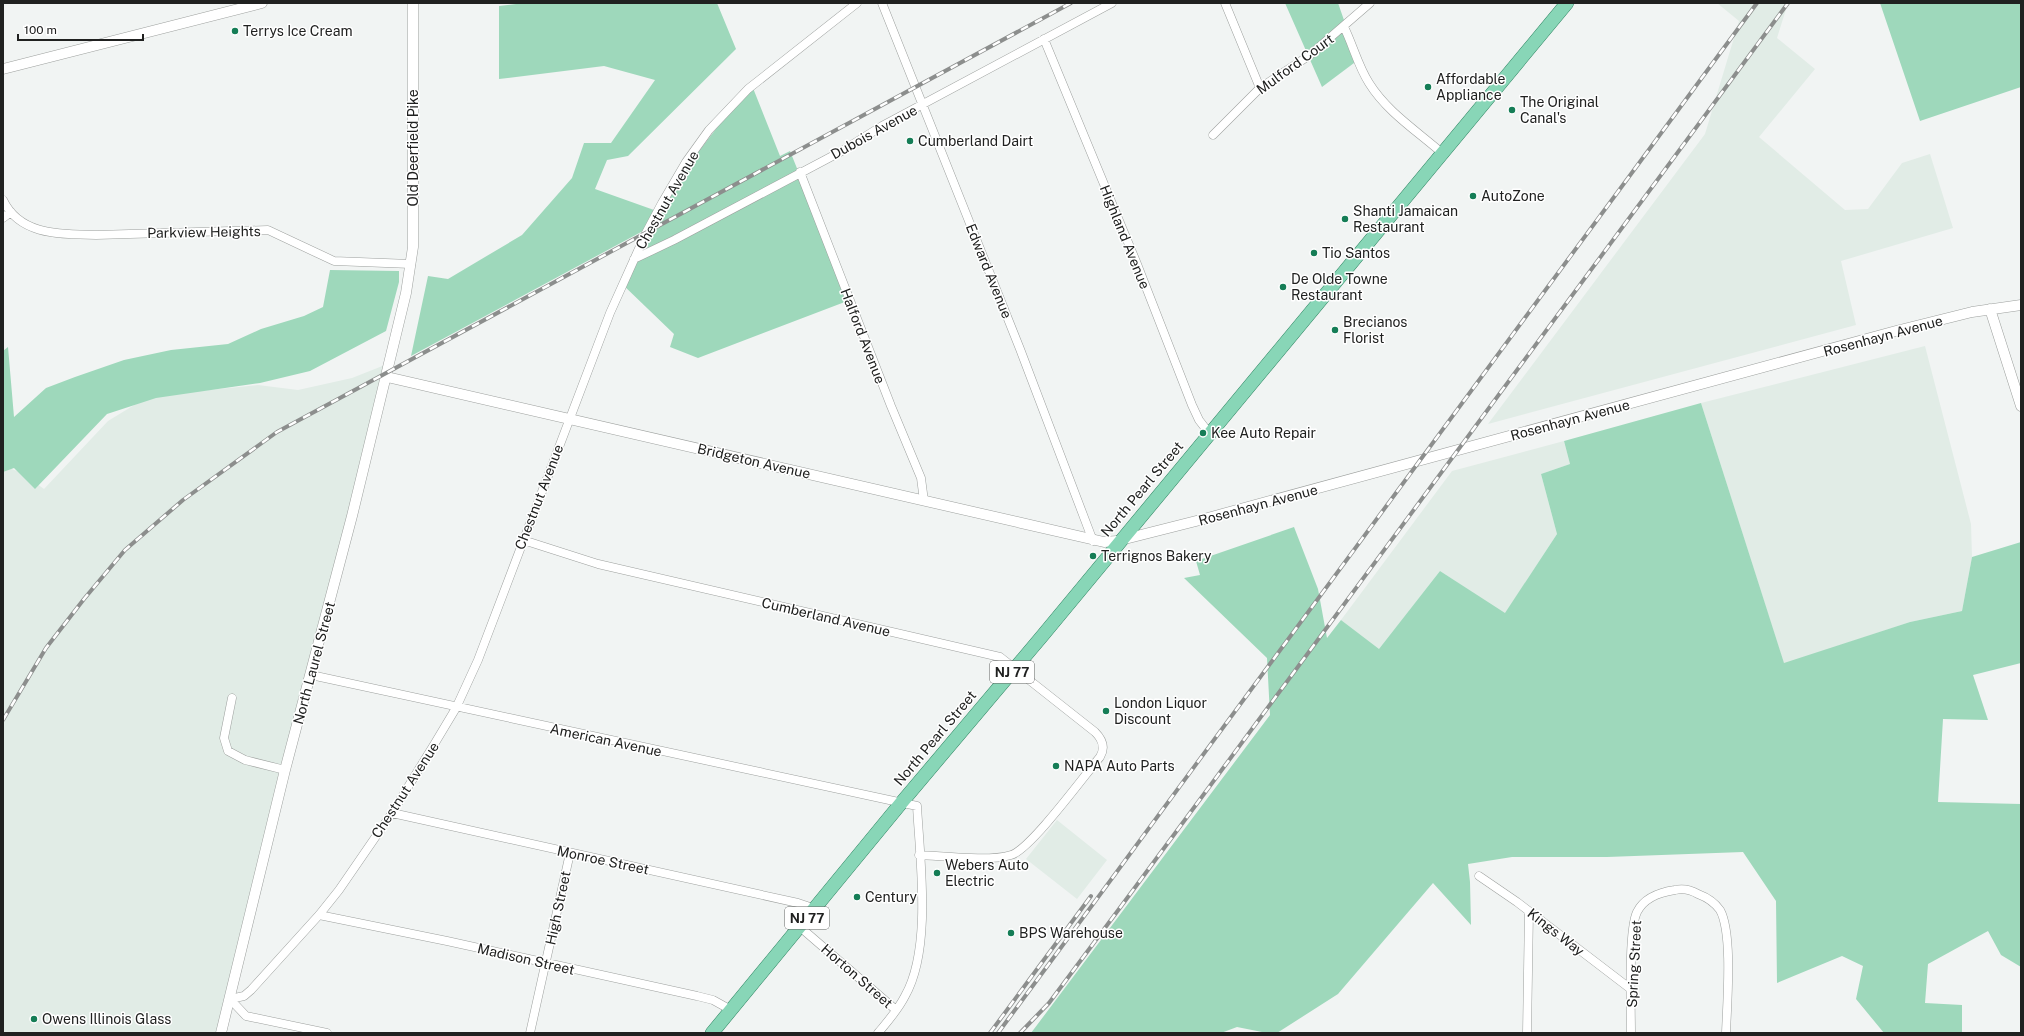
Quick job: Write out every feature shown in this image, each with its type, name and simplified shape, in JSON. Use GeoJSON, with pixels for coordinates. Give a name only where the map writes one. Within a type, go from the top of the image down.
{"type":"FeatureCollection","features":[{"type":"Feature","properties":{"kind":"main road","name":"North Pearl Street"},"geometry":{"type":"LineString","coordinates":[[712,1033],[902,802],[1016,668],[1209,433],[1567,3]]}},
{"type":"Feature","properties":{"kind":"street"},"geometry":{"type":"LineString","coordinates":[[3,70],[262,3]]}},
{"type":"Feature","properties":{"kind":"street","name":"Old Deerfield Pike"},"geometry":{"type":"LineString","coordinates":[[406,293],[413,247],[413,3]]}},
{"type":"Feature","properties":{"kind":"street","name":"Chestnut Avenue"},"geometry":{"type":"LineString","coordinates":[[230,999],[244,996],[252,990],[319,915],[339,890],[392,813],[456,708],[478,660],[610,313],[634,259],[662,203],[686,162],[709,130],[748,89],[857,3]]}},
{"type":"Feature","properties":{"kind":"street","name":"Edward Avenue"},"geometry":{"type":"LineString","coordinates":[[882,3],[1020,349],[1093,541]]}},
{"type":"Feature","properties":{"kind":"street","name":"Dubois Avenue"},"geometry":{"type":"LineString","coordinates":[[634,259],[674,240],[842,151],[922,104],[1112,3]]}},
{"type":"Feature","properties":{"kind":"street"},"geometry":{"type":"LineString","coordinates":[[1225,3],[1260,88]]}},
{"type":"Feature","properties":{"kind":"street","name":"Mulford Court"},"geometry":{"type":"LineString","coordinates":[[1212,135],[1260,88],[1310,56],[1370,3]]}},
{"type":"Feature","properties":{"kind":"street"},"geometry":{"type":"LineString","coordinates":[[1344,27],[1368,82],[1376,94],[1388,108],[1442,153]]}},
{"type":"Feature","properties":{"kind":"street","name":"Highland Avenue"},"geometry":{"type":"LineString","coordinates":[[1044,39],[1137,264],[1192,405],[1199,420],[1209,433]]}},
{"type":"Feature","properties":{"kind":"street","name":"Halford Avenue"},"geometry":{"type":"LineString","coordinates":[[800,172],[891,406],[921,478],[924,501]]}},
{"type":"Feature","properties":{"kind":"street","name":"Parkview Heights"},"geometry":{"type":"LineString","coordinates":[[3,200],[19,221],[32,228],[68,235],[268,230],[334,261],[411,264]]}},
{"type":"Feature","properties":{"kind":"street"},"geometry":{"type":"LineString","coordinates":[[3,218],[11,212]]}},
{"type":"Feature","properties":{"kind":"street","name":"North Laurel Street"},"geometry":{"type":"LineString","coordinates":[[221,1033],[285,770],[311,675],[387,377],[406,293]]}},
{"type":"Feature","properties":{"kind":"street","name":"Rosenhayn Avenue"},"geometry":{"type":"LineString","coordinates":[[1121,540],[1235,511],[1896,331],[1990,309],[2021,306]]}},
{"type":"Feature","properties":{"kind":"street"},"geometry":{"type":"LineString","coordinates":[[1990,309],[2021,406]]}},
{"type":"Feature","properties":{"kind":"street","name":"Bridgeton Avenue"},"geometry":{"type":"LineString","coordinates":[[387,377],[1093,541],[1104,542],[1121,540]]}},
{"type":"Feature","properties":{"kind":"street","name":"Cumberland Avenue"},"geometry":{"type":"LineString","coordinates":[[523,540],[598,564],[1000,657],[1016,668],[1095,732],[1103,743],[1100,757],[1032,839],[1018,853],[1010,856],[992,857],[919,855]]}},
{"type":"Feature","properties":{"kind":"street","name":"American Avenue"},"geometry":{"type":"LineString","coordinates":[[311,675],[456,708],[917,806],[919,855]]}},
{"type":"Feature","properties":{"kind":"street"},"geometry":{"type":"LineString","coordinates":[[232,698],[224,738],[228,751],[245,760],[285,770]]}},
{"type":"Feature","properties":{"kind":"street","name":"Monroe Street"},"geometry":{"type":"LineString","coordinates":[[392,813],[798,903],[814,910]]}},
{"type":"Feature","properties":{"kind":"street","name":"High Street"},"geometry":{"type":"LineString","coordinates":[[530,1033],[570,853]]}},
{"type":"Feature","properties":{"kind":"street"},"geometry":{"type":"LineString","coordinates":[[878,1033],[906,996],[919,953],[921,935],[921,899],[919,855]]}},
{"type":"Feature","properties":{"kind":"street","name":"Kings Way"},"geometry":{"type":"LineString","coordinates":[[1479,876],[1529,911],[1632,990]]}},
{"type":"Feature","properties":{"kind":"street","name":"Spring Street"},"geometry":{"type":"LineString","coordinates":[[1631,1033],[1633,929],[1637,912],[1651,898],[1671,890],[1686,889],[1702,896],[1719,908],[1723,917],[1728,941],[1726,1033]]}},
{"type":"Feature","properties":{"kind":"street"},"geometry":{"type":"LineString","coordinates":[[1528,1033],[1529,911]]}},
{"type":"Feature","properties":{"kind":"street","name":"Madison Street"},"geometry":{"type":"LineString","coordinates":[[319,915],[447,941],[713,1000],[731,1010]]}},
{"type":"Feature","properties":{"kind":"street","name":"Horton Street"},"geometry":{"type":"LineString","coordinates":[[800,927],[896,1010]]}},
{"type":"Feature","properties":{"kind":"street"},"geometry":{"type":"LineString","coordinates":[[230,999],[246,1016],[328,1033]]}},
{"type":"Feature","properties":{"kind":"shaded area"},"geometry":{"type":"Polygon","coordinates":[[[1717,3],[1788,3],[1777,38],[1815,69],[1759,137],[1845,210],[1868,209],[1902,163],[1930,154],[1953,228],[1841,261],[1856,325],[1488,424],[1705,134],[1739,21],[1717,3]]]}},
{"type":"Feature","properties":{"kind":"shaded area"},"geometry":{"type":"Polygon","coordinates":[[[1925,346],[1971,524],[1972,557],[1962,611],[1910,622],[1784,664],[1701,403],[1925,346]]]}},
{"type":"Feature","properties":{"kind":"shaded area"},"geometry":{"type":"Polygon","coordinates":[[[390,363],[221,1033],[3,1033],[3,469],[9,468],[22,473],[44,489],[108,421],[149,396],[258,385],[298,390],[352,378],[390,363]]]}},
{"type":"Feature","properties":{"kind":"shaded area"},"geometry":{"type":"Polygon","coordinates":[[[1564,441],[1570,464],[1541,474],[1557,534],[1505,614],[1440,571],[1379,650],[1341,620],[1452,471],[1564,441]]]}},
{"type":"Feature","properties":{"kind":"shaded area"},"geometry":{"type":"Polygon","coordinates":[[[1057,820],[1107,860],[1077,899],[1026,859],[1057,820]]]}},
{"type":"Feature","properties":{"kind":"green space"},"geometry":{"type":"Polygon","coordinates":[[[524,3],[717,3],[736,49],[628,156],[607,160],[595,189],[654,210],[751,83],[780,156],[790,151],[850,300],[698,358],[670,347],[674,334],[621,283],[643,231],[411,356],[428,276],[448,279],[522,235],[572,178],[584,143],[611,143],[655,80],[604,66],[499,79],[499,6],[524,3]]]}},
{"type":"Feature","properties":{"kind":"green space"},"geometry":{"type":"Polygon","coordinates":[[[1285,3],[1338,3],[1358,60],[1322,87],[1285,3]]]}},
{"type":"Feature","properties":{"kind":"green space"},"geometry":{"type":"Polygon","coordinates":[[[1880,3],[2021,3],[2021,87],[1920,121],[1880,3]]]}},
{"type":"Feature","properties":{"kind":"green space"},"geometry":{"type":"Polygon","coordinates":[[[330,270],[399,271],[399,282],[386,331],[310,371],[260,383],[156,398],[107,414],[35,489],[14,468],[3,472],[3,351],[8,347],[14,417],[46,388],[75,377],[124,360],[171,350],[228,344],[261,329],[304,316],[323,307],[330,270]]]}},
{"type":"Feature","properties":{"kind":"green space"},"geometry":{"type":"Polygon","coordinates":[[[1701,403],[1784,663],[1910,622],[1962,611],[1972,557],[2021,542],[2021,663],[1973,675],[1988,720],[1943,719],[1938,802],[2021,804],[2021,967],[2001,955],[1988,931],[1928,964],[1925,1003],[1962,1005],[1962,1033],[1884,1033],[1856,999],[1863,966],[1842,956],[1777,983],[1776,901],[1743,852],[1607,857],[1512,857],[1468,864],[1471,925],[1433,883],[1338,994],[1277,1033],[1267,1033],[1237,1027],[1221,1033],[1031,1033],[1270,715],[1267,658],[1184,578],[1200,575],[1196,561],[1294,527],[1318,589],[1327,638],[1341,620],[1379,649],[1440,571],[1505,613],[1557,534],[1541,474],[1570,464],[1564,441],[1701,403]]]}},
{"type":"Feature","properties":{"kind":"railway"},"geometry":{"type":"LineString","coordinates":[[3,720],[46,648],[125,550],[183,500],[277,432],[1071,3]]}},
{"type":"Feature","properties":{"kind":"railway"},"geometry":{"type":"LineString","coordinates":[[998,1033],[1757,3]]}},
{"type":"Feature","properties":{"kind":"railway"},"geometry":{"type":"LineString","coordinates":[[1020,1033],[1049,1003],[1788,3]]}},
{"type":"Feature","properties":{"kind":"railway"},"geometry":{"type":"LineString","coordinates":[[990,1033],[1091,896]]}},
{"type":"Feature","properties":{"kind":"place","name":"Terrys Ice Cream"},"geometry":{"type":"Point","coordinates":[235,31]}},
{"type":"Feature","properties":{"kind":"place","name":"Affordable Appliance"},"geometry":{"type":"Point","coordinates":[1428,87]}},
{"type":"Feature","properties":{"kind":"place","name":"The Original Canal's"},"geometry":{"type":"Point","coordinates":[1512,110]}},
{"type":"Feature","properties":{"kind":"place","name":"Cumberland Dairt"},"geometry":{"type":"Point","coordinates":[910,141]}},
{"type":"Feature","properties":{"kind":"place","name":"AutoZone"},"geometry":{"type":"Point","coordinates":[1473,196]}},
{"type":"Feature","properties":{"kind":"place","name":"Shanti Jamaican Restaurant"},"geometry":{"type":"Point","coordinates":[1345,219]}},
{"type":"Feature","properties":{"kind":"place","name":"Tio Santos"},"geometry":{"type":"Point","coordinates":[1314,253]}},
{"type":"Feature","properties":{"kind":"place","name":"De Olde Towne Restaurant"},"geometry":{"type":"Point","coordinates":[1283,287]}},
{"type":"Feature","properties":{"kind":"place","name":"Brecianos Florist"},"geometry":{"type":"Point","coordinates":[1335,330]}},
{"type":"Feature","properties":{"kind":"place","name":"Kee Auto Repair"},"geometry":{"type":"Point","coordinates":[1203,433]}},
{"type":"Feature","properties":{"kind":"place","name":"Terrignos Bakery"},"geometry":{"type":"Point","coordinates":[1093,556]}},
{"type":"Feature","properties":{"kind":"place","name":"London Liquor Discount"},"geometry":{"type":"Point","coordinates":[1106,711]}},
{"type":"Feature","properties":{"kind":"place","name":"NAPA Auto Parts"},"geometry":{"type":"Point","coordinates":[1056,766]}},
{"type":"Feature","properties":{"kind":"place","name":"Webers Auto Electric"},"geometry":{"type":"Point","coordinates":[937,873]}},
{"type":"Feature","properties":{"kind":"place","name":"Century"},"geometry":{"type":"Point","coordinates":[857,897]}},
{"type":"Feature","properties":{"kind":"place","name":"BPS Warehouse"},"geometry":{"type":"Point","coordinates":[1011,933]}},
{"type":"Feature","properties":{"kind":"place","name":"Owens Illinois Glass"},"geometry":{"type":"Point","coordinates":[34,1019]}}]}
